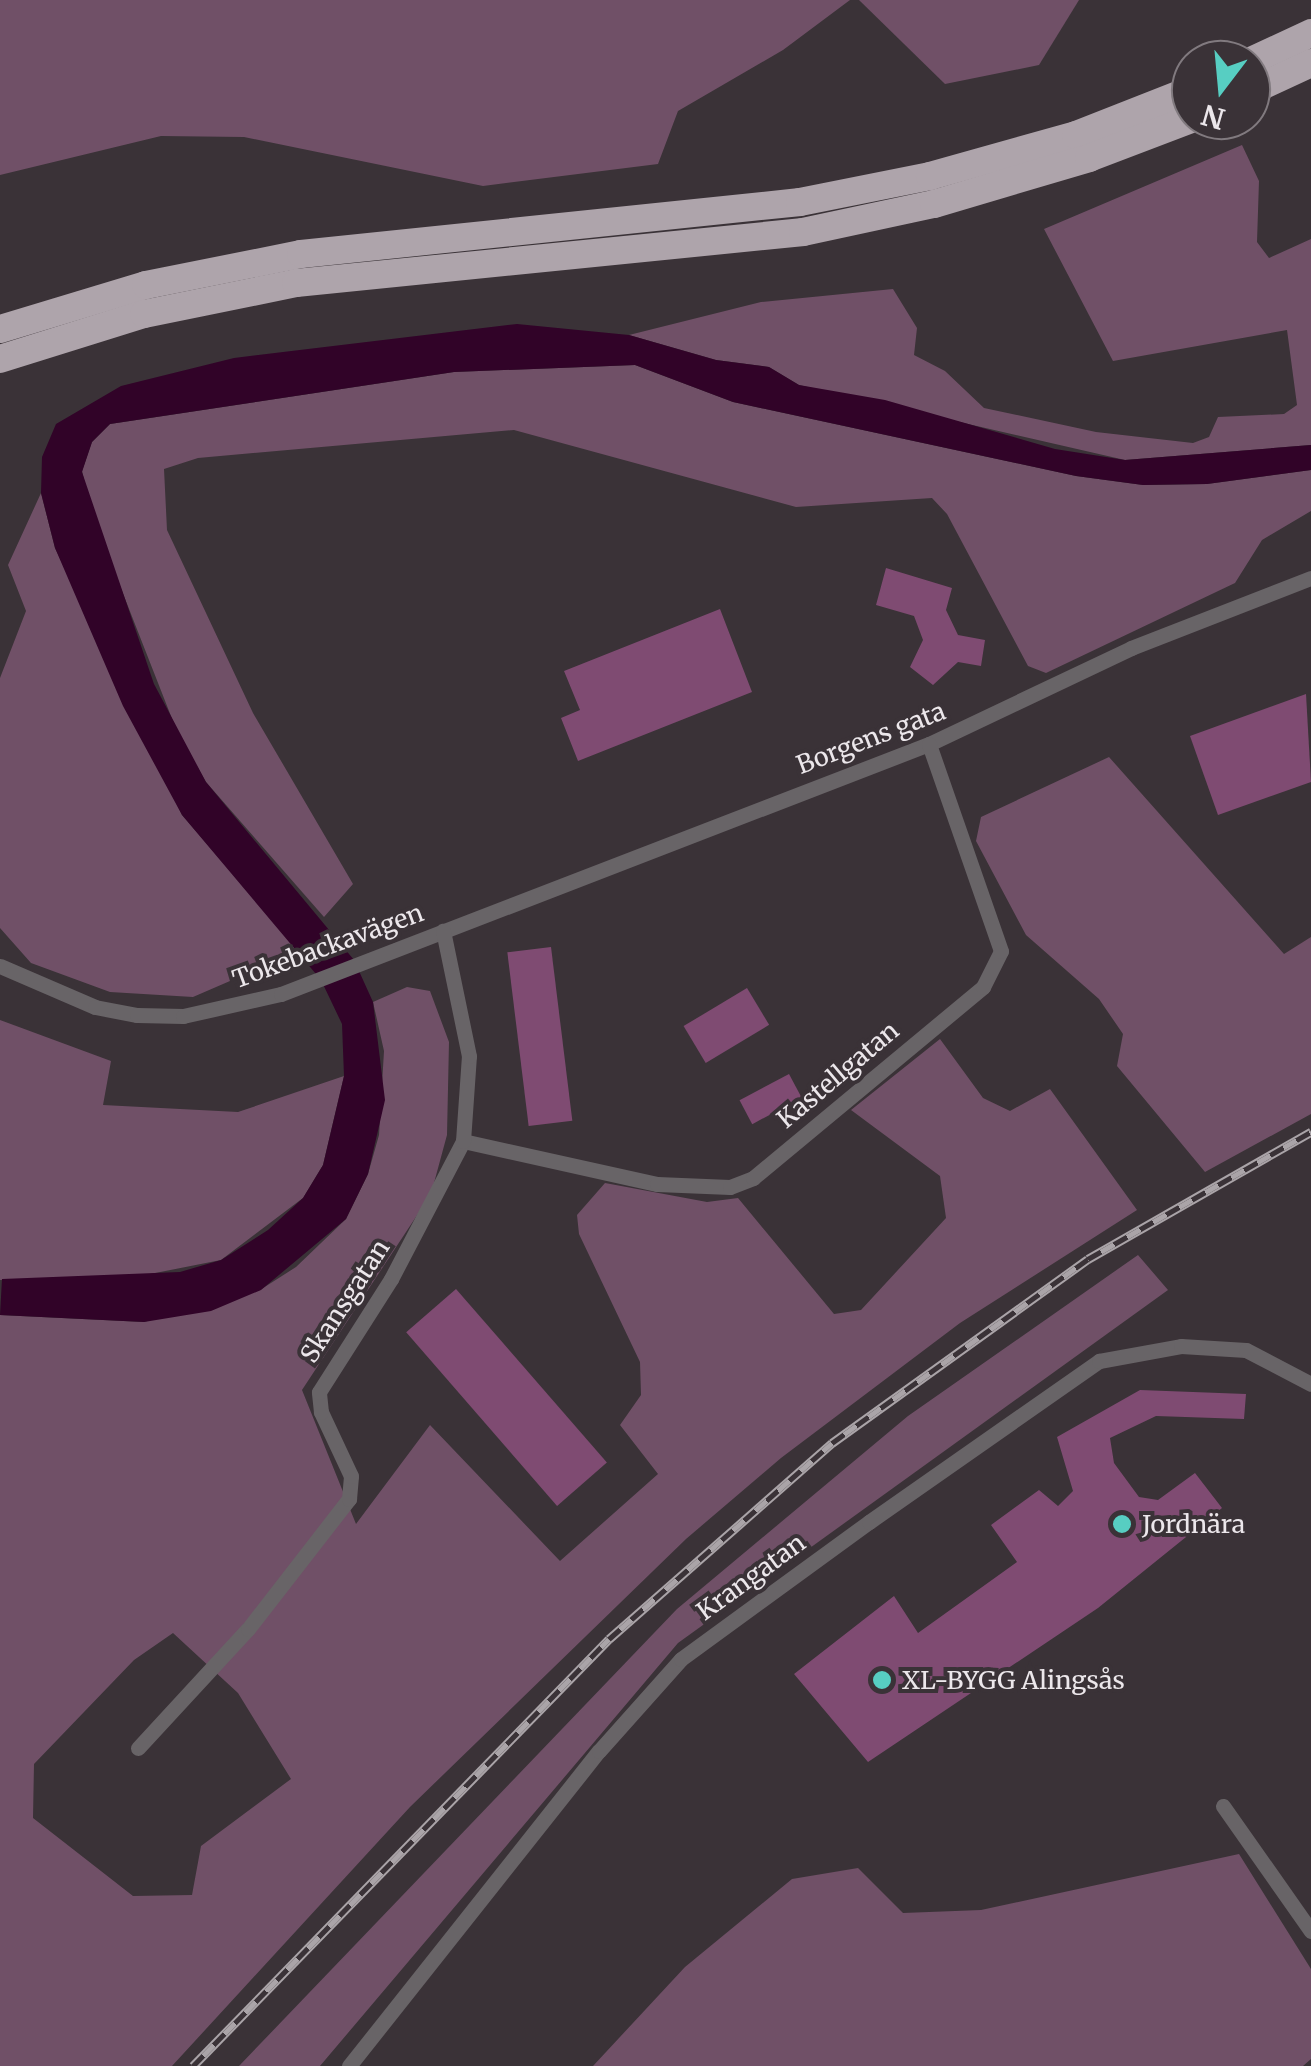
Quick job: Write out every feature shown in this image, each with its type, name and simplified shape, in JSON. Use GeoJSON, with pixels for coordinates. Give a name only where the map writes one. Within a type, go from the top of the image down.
{"type":"FeatureCollection","features":[{"type":"Feature","properties":{"kind":"highway"},"geometry":{"type":"LineString","coordinates":[[1271,51],[1311,32]]}},
{"type":"Feature","properties":{"kind":"highway"},"geometry":{"type":"LineString","coordinates":[[1271,82],[1311,63]]}},
{"type":"Feature","properties":{"kind":"highway"},"geometry":{"type":"LineString","coordinates":[[0,328],[146,285],[301,254],[800,202],[1058,140],[1171,98]]}},
{"type":"Feature","properties":{"kind":"highway"},"geometry":{"type":"LineString","coordinates":[[0,359],[144,314],[296,283],[803,232],[934,204],[1089,158],[1171,127]]}},
{"type":"Feature","properties":{"kind":"street","name":"Borgens gata"},"geometry":{"type":"LineString","coordinates":[[442,931],[929,744],[1131,648],[1311,578]]}},
{"type":"Feature","properties":{"kind":"street","name":"Kastellgatan"},"geometry":{"type":"LineString","coordinates":[[463,1141],[657,1184],[730,1187],[754,1178],[982,987],[1001,951],[929,744]]}},
{"type":"Feature","properties":{"kind":"street","name":"Tokebackavägen"},"geometry":{"type":"LineString","coordinates":[[0,966],[94,1008],[138,1015],[183,1016],[281,994],[442,931]]}},
{"type":"Feature","properties":{"kind":"street","name":"Skansgatan"},"geometry":{"type":"LineString","coordinates":[[138,1748],[248,1628],[345,1508],[351,1476],[320,1412],[319,1392],[391,1279],[463,1141],[469,1056],[442,931]]}},
{"type":"Feature","properties":{"kind":"street","name":"Krangatan"},"geometry":{"type":"LineString","coordinates":[[349,2066],[598,1750],[682,1659],[869,1522],[1099,1361],[1181,1346],[1246,1350],[1311,1384]]}},
{"type":"Feature","properties":{"kind":"street"},"geometry":{"type":"LineString","coordinates":[[1223,1806],[1311,1931]]}},
{"type":"Feature","properties":{"kind":"shaded area"},"geometry":{"type":"Polygon","coordinates":[[[0,0],[850,0],[783,50],[678,111],[658,164],[483,186],[244,137],[161,136],[0,175],[0,0]]]}},
{"type":"Feature","properties":{"kind":"shaded area"},"geometry":{"type":"Polygon","coordinates":[[[859,0],[1079,0],[1039,65],[945,84],[859,0]]]}},
{"type":"Feature","properties":{"kind":"shaded area"},"geometry":{"type":"Polygon","coordinates":[[[1242,145],[1259,181],[1257,242],[1269,258],[1311,239],[1311,445],[1125,460],[799,385],[769,367],[716,360],[629,335],[761,302],[893,289],[917,328],[914,355],[945,371],[984,408],[1096,432],[1193,443],[1209,437],[1218,417],[1284,414],[1297,405],[1287,330],[1113,361],[1044,229],[1242,145]]]}},
{"type":"Feature","properties":{"kind":"shaded area"},"geometry":{"type":"Polygon","coordinates":[[[517,324],[629,335],[716,360],[769,367],[799,385],[885,400],[1055,449],[1125,460],[1311,445],[1311,470],[1207,484],[1143,485],[1076,476],[733,402],[635,365],[454,372],[110,424],[92,442],[82,472],[154,684],[206,782],[354,960],[373,1002],[385,1100],[368,1174],[346,1219],[261,1290],[211,1311],[144,1322],[0,1315],[2,1279],[180,1272],[221,1260],[268,1230],[303,1198],[323,1165],[344,1076],[342,1024],[321,980],[182,815],[123,706],[55,548],[41,493],[42,457],[56,424],[121,386],[234,358],[517,324]]]}},
{"type":"Feature","properties":{"kind":"shaded area"},"geometry":{"type":"Polygon","coordinates":[[[635,365],[733,402],[1076,476],[1143,485],[1207,484],[1311,470],[1311,511],[1262,540],[1235,583],[1046,673],[1028,666],[947,514],[932,498],[796,507],[514,430],[198,458],[164,469],[167,530],[253,713],[353,884],[324,917],[206,782],[178,734],[93,517],[82,471],[92,442],[110,424],[454,372],[635,365]]]}},
{"type":"Feature","properties":{"kind":"shaded area"},"geometry":{"type":"Polygon","coordinates":[[[41,493],[55,548],[182,815],[299,951],[193,997],[110,992],[31,963],[0,928],[0,678],[26,611],[8,565],[41,493]]]}},
{"type":"Feature","properties":{"kind":"shaded area"},"geometry":{"type":"Polygon","coordinates":[[[1109,757],[1284,954],[1311,937],[1311,1114],[1205,1172],[1117,1066],[1123,1034],[1099,999],[1026,935],[976,841],[981,817],[1109,757]]]}},
{"type":"Feature","properties":{"kind":"shaded area"},"geometry":{"type":"Polygon","coordinates":[[[407,987],[430,991],[449,1042],[447,1135],[431,1194],[302,1390],[356,1524],[430,1425],[560,1561],[658,1474],[620,1425],[641,1395],[640,1362],[579,1234],[577,1215],[605,1183],[707,1202],[738,1198],[834,1314],[861,1310],[946,1218],[940,1176],[851,1110],[940,1039],[983,1098],[1010,1111],[1050,1089],[1137,1210],[960,1323],[781,1458],[686,1539],[410,1807],[172,2066],[0,2066],[0,1315],[144,1322],[260,1290],[296,1267],[346,1219],[368,1174],[379,1135],[384,1051],[373,1002],[407,987]],[[173,1633],[134,1660],[34,1764],[33,1818],[133,1896],[192,1895],[201,1846],[291,1779],[238,1693],[173,1633]]]}},
{"type":"Feature","properties":{"kind":"shaded area"},"geometry":{"type":"Polygon","coordinates":[[[0,1020],[111,1061],[103,1105],[238,1112],[344,1076],[323,1165],[303,1198],[221,1260],[135,1277],[0,1280],[0,1020]]]}},
{"type":"Feature","properties":{"kind":"shaded area"},"geometry":{"type":"Polygon","coordinates":[[[1138,1255],[1168,1290],[678,1643],[320,2066],[239,2066],[677,1609],[908,1416],[1138,1255]]]}},
{"type":"Feature","properties":{"kind":"shaded area"},"geometry":{"type":"Polygon","coordinates":[[[1239,1854],[1311,1969],[1311,2059],[1303,2066],[593,2066],[685,1967],[792,1879],[858,1868],[903,1913],[981,1910],[1239,1854]]]}},
{"type":"Feature","properties":{"kind":"building"},"geometry":{"type":"Polygon","coordinates":[[[886,568],[952,588],[946,610],[958,635],[985,640],[981,666],[958,662],[933,685],[910,667],[923,640],[914,616],[876,605],[886,568]]]}},
{"type":"Feature","properties":{"kind":"building"},"geometry":{"type":"Polygon","coordinates":[[[720,609],[752,692],[578,761],[561,718],[580,710],[564,671],[720,609]]]}},
{"type":"Feature","properties":{"kind":"building"},"geometry":{"type":"Polygon","coordinates":[[[1306,694],[1311,782],[1218,815],[1190,736],[1306,694]]]}},
{"type":"Feature","properties":{"kind":"building"},"geometry":{"type":"Polygon","coordinates":[[[551,947],[572,1121],[529,1126],[507,952],[551,947]]]}},
{"type":"Feature","properties":{"kind":"building"},"geometry":{"type":"Polygon","coordinates":[[[747,988],[769,1025],[706,1063],[684,1026],[747,988]]]}},
{"type":"Feature","properties":{"kind":"building"},"geometry":{"type":"Polygon","coordinates":[[[789,1074],[802,1098],[752,1124],[740,1100],[789,1074]]]}},
{"type":"Feature","properties":{"kind":"building"},"geometry":{"type":"Polygon","coordinates":[[[456,1289],[607,1463],[557,1506],[406,1332],[456,1289]]]}},
{"type":"Feature","properties":{"kind":"building"},"geometry":{"type":"Polygon","coordinates":[[[1140,1390],[1246,1394],[1244,1419],[1156,1416],[1110,1438],[1114,1463],[1139,1497],[1158,1500],[1195,1473],[1222,1508],[1098,1608],[868,1762],[794,1674],[894,1596],[918,1633],[1017,1562],[991,1525],[1039,1490],[1058,1506],[1073,1491],[1057,1437],[1140,1390]]]}},
{"type":"Feature","properties":{"kind":"railway"},"geometry":{"type":"LineString","coordinates":[[193,2066],[609,1639],[832,1443],[1088,1259],[1311,1132]]}},
{"type":"Feature","properties":{"kind":"place","name":"Jordnära"},"geometry":{"type":"Point","coordinates":[1122,1524]}},
{"type":"Feature","properties":{"kind":"place","name":"XL-BYGG Alingsås"},"geometry":{"type":"Point","coordinates":[882,1680]}}]}
